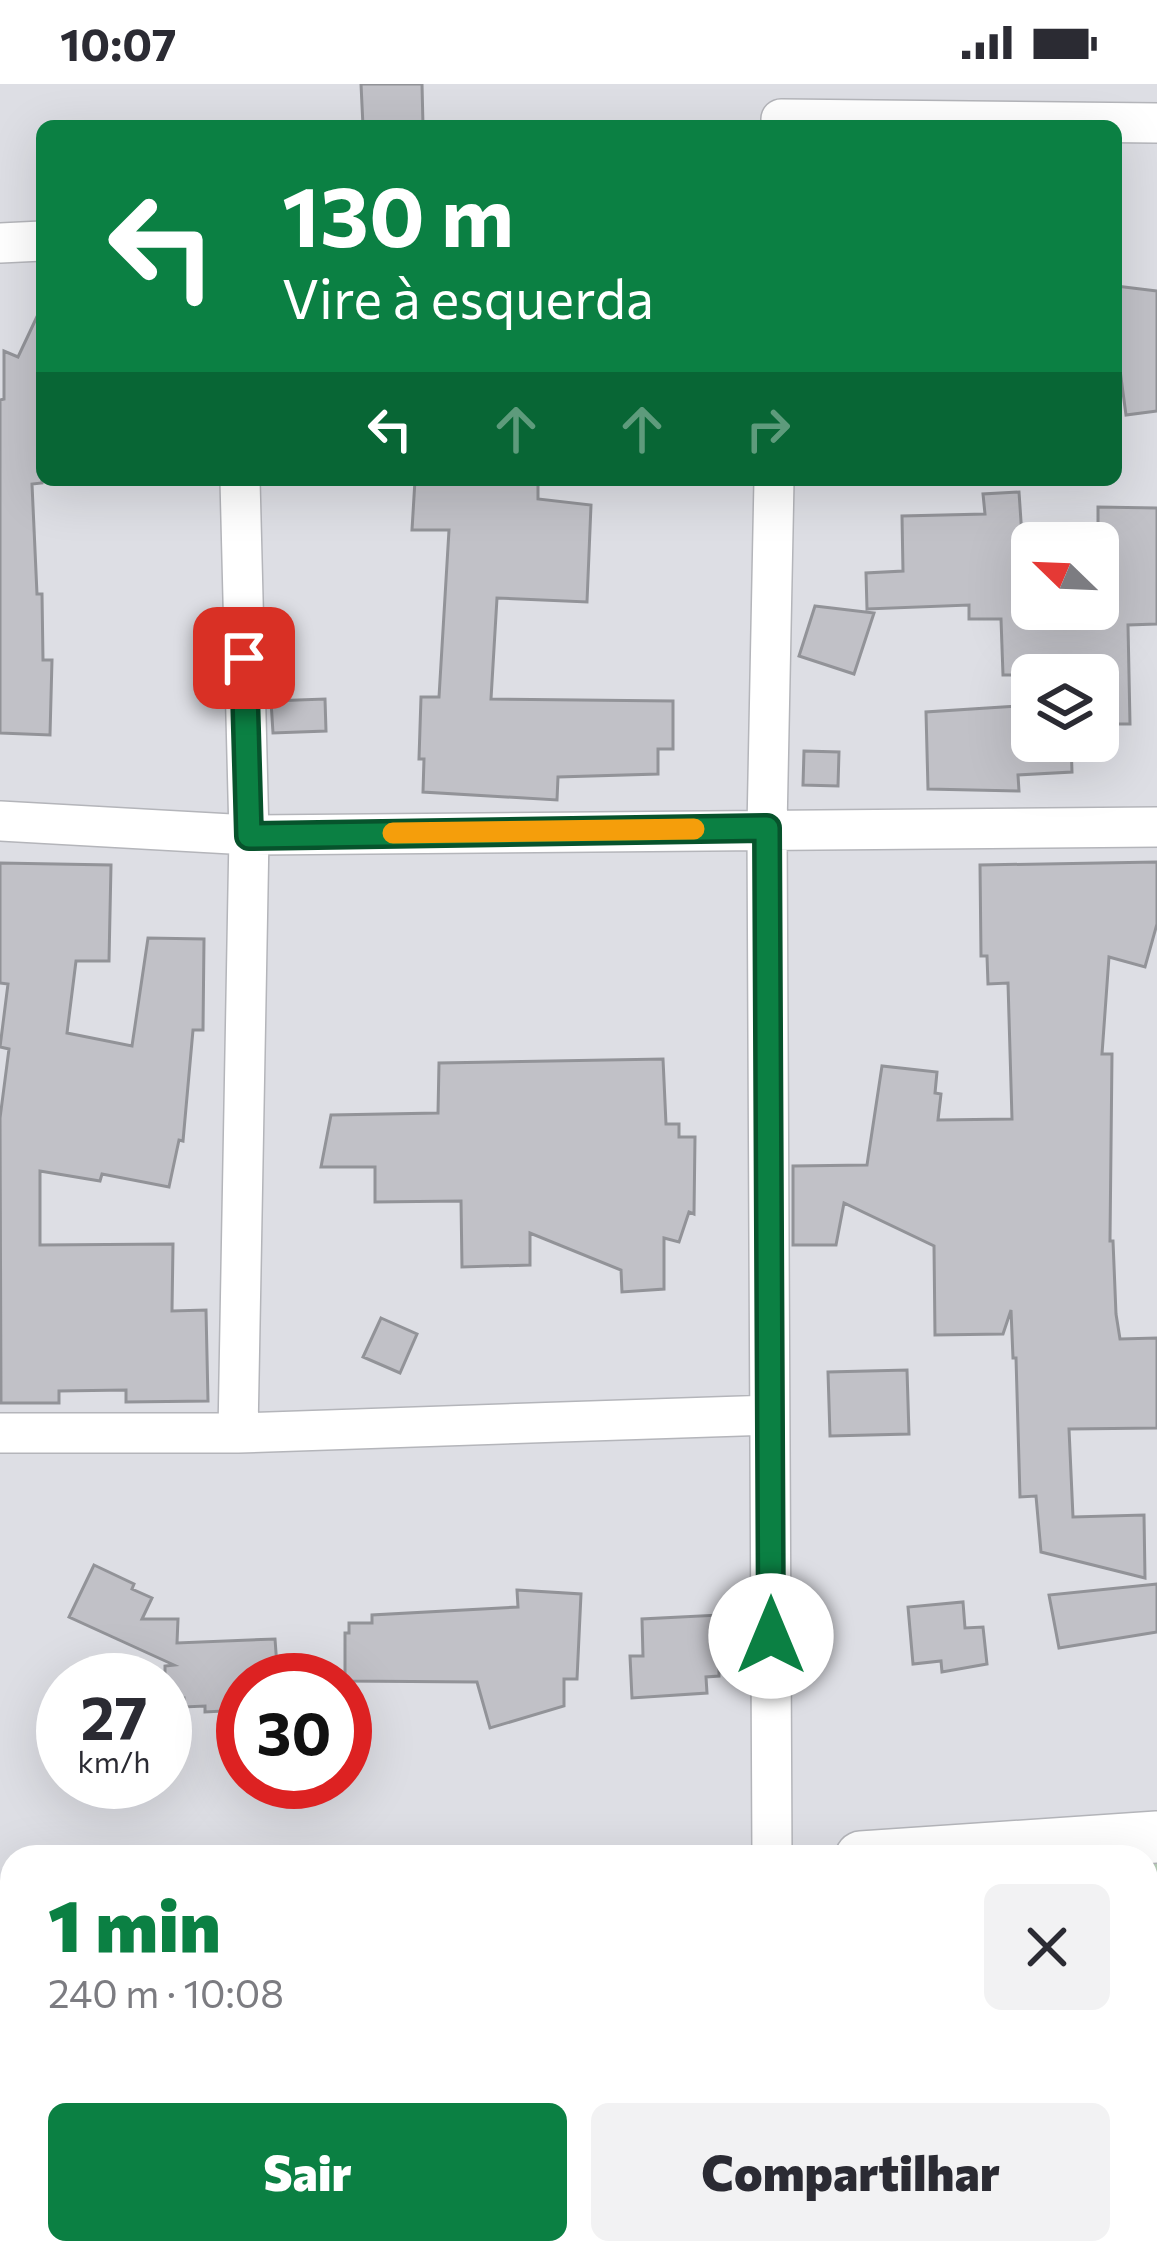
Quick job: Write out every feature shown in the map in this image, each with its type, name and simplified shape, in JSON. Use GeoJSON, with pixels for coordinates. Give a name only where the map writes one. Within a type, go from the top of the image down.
{"type":"FeatureCollection","features":[{"type":"Feature","properties":{"kind":"street"},"geometry":{"type":"LineString","coordinates":[[781,110],[1070,120]]}},
{"type":"Feature","properties":{"kind":"street"},"geometry":{"type":"LineString","coordinates":[[1122,122],[1157,123]]}},
{"type":"Feature","properties":{"kind":"street"},"geometry":{"type":"LineString","coordinates":[[0,243],[36,241]]}},
{"type":"Feature","properties":{"kind":"street"},"geometry":{"type":"LineString","coordinates":[[238,1433],[249,836],[239,486]]}},
{"type":"Feature","properties":{"kind":"street"},"geometry":{"type":"LineString","coordinates":[[772,1845],[767,828],[774,486]]}},
{"type":"Feature","properties":{"kind":"street"},"geometry":{"type":"LineString","coordinates":[[0,821],[249,836],[1157,827]]}},
{"type":"Feature","properties":{"kind":"street"},"geometry":{"type":"LineString","coordinates":[[0,1433],[238,1433],[769,1415]]}},
{"type":"Feature","properties":{"kind":"street"},"geometry":{"type":"LineString","coordinates":[[1039,1845],[1157,1837]]}},
{"type":"Feature","properties":{"kind":"building"},"geometry":{"type":"Polygon","coordinates":[[[361,84],[422,84],[423,120],[363,120],[361,84]]]}},
{"type":"Feature","properties":{"kind":"building"},"geometry":{"type":"Polygon","coordinates":[[[1122,287],[1157,291],[1157,411],[1126,415],[1122,287]]]}},
{"type":"Feature","properties":{"kind":"building"},"geometry":{"type":"Polygon","coordinates":[[[36,319],[36,484],[32,484],[43,660],[52,660],[50,735],[0,733],[0,400],[4,399],[4,351],[18,357],[36,319]]]}},
{"type":"Feature","properties":{"kind":"building"},"geometry":{"type":"Polygon","coordinates":[[[415,486],[538,486],[538,499],[591,505],[587,602],[497,598],[491,699],[673,701],[673,749],[658,749],[658,774],[558,777],[557,800],[423,792],[421,697],[439,697],[449,530],[412,530],[415,486]]]}},
{"type":"Feature","properties":{"kind":"building"},"geometry":{"type":"Polygon","coordinates":[[[1019,492],[1021,522],[1011,522],[1011,630],[1119,630],[1119,522],[1098,522],[1098,507],[1157,508],[1157,624],[1128,625],[1130,724],[1119,724],[1119,654],[1011,654],[1011,675],[1003,675],[1001,619],[969,619],[969,605],[867,609],[866,573],[903,571],[902,516],[985,514],[983,494],[1019,492]]]}},
{"type":"Feature","properties":{"kind":"building"},"geometry":{"type":"Polygon","coordinates":[[[815,606],[874,613],[854,674],[799,656],[815,606]]]}},
{"type":"Feature","properties":{"kind":"building"},"geometry":{"type":"Polygon","coordinates":[[[325,699],[326,731],[273,733],[271,701],[325,699]]]}},
{"type":"Feature","properties":{"kind":"building"},"geometry":{"type":"Polygon","coordinates":[[[1011,706],[1011,762],[1072,762],[1072,772],[1018,775],[1019,791],[928,789],[926,712],[1011,706]]]}},
{"type":"Feature","properties":{"kind":"building"},"geometry":{"type":"Polygon","coordinates":[[[804,751],[839,752],[838,786],[803,785],[804,751]]]}},
{"type":"Feature","properties":{"kind":"building"},"geometry":{"type":"Polygon","coordinates":[[[1157,862],[1157,924],[1145,967],[1109,957],[1102,1054],[1112,1054],[1110,1241],[1116,1314],[1120,1339],[1157,1338],[1157,1428],[1069,1429],[1073,1517],[1144,1515],[1145,1578],[1041,1552],[1036,1496],[1020,1497],[1011,1310],[1003,1334],[935,1335],[934,1246],[844,1203],[836,1245],[793,1245],[793,1166],[867,1165],[882,1066],[937,1072],[938,1120],[1012,1119],[1008,983],[988,984],[987,956],[981,956],[980,865],[1157,862]]]}},
{"type":"Feature","properties":{"kind":"building"},"geometry":{"type":"Polygon","coordinates":[[[0,863],[111,865],[109,961],[76,961],[67,1033],[132,1046],[148,938],[204,939],[203,1030],[193,1030],[183,1141],[179,1140],[169,1187],[102,1174],[100,1181],[40,1171],[40,1245],[173,1244],[172,1311],[206,1310],[208,1401],[126,1402],[126,1390],[59,1391],[59,1403],[1,1403],[0,1118],[9,1049],[0,1047],[8,984],[0,983],[0,863]]]}},
{"type":"Feature","properties":{"kind":"building"},"geometry":{"type":"Polygon","coordinates":[[[663,1059],[666,1124],[679,1124],[679,1137],[695,1137],[694,1214],[689,1212],[679,1242],[664,1238],[664,1289],[622,1292],[621,1270],[530,1233],[530,1265],[462,1267],[461,1201],[375,1202],[375,1167],[321,1167],[331,1115],[438,1113],[439,1063],[663,1059]]]}},
{"type":"Feature","properties":{"kind":"building"},"geometry":{"type":"Polygon","coordinates":[[[381,1318],[417,1334],[400,1373],[363,1357],[381,1318]]]}},
{"type":"Feature","properties":{"kind":"building"},"geometry":{"type":"Polygon","coordinates":[[[907,1370],[909,1434],[830,1436],[828,1372],[907,1370]]]}},
{"type":"Feature","properties":{"kind":"building"},"geometry":{"type":"Polygon","coordinates":[[[94,1565],[152,1598],[142,1619],[178,1619],[177,1643],[275,1639],[276,1653],[216,1653],[216,1711],[205,1712],[205,1706],[192,1707],[192,1653],[148,1653],[69,1617],[94,1565]]]}},
{"type":"Feature","properties":{"kind":"building"},"geometry":{"type":"Polygon","coordinates":[[[1157,1584],[1157,1632],[1059,1648],[1049,1595],[1157,1584]]]}},
{"type":"Feature","properties":{"kind":"building"},"geometry":{"type":"Polygon","coordinates":[[[517,1590],[581,1594],[577,1679],[564,1679],[564,1706],[490,1728],[477,1682],[372,1681],[372,1653],[345,1653],[349,1623],[372,1623],[372,1615],[518,1607],[517,1590]]]}},
{"type":"Feature","properties":{"kind":"building"},"geometry":{"type":"Polygon","coordinates":[[[963,1602],[965,1628],[983,1627],[987,1664],[942,1672],[941,1661],[913,1664],[908,1607],[963,1602]]]}},
{"type":"Feature","properties":{"kind":"building"},"geometry":{"type":"Polygon","coordinates":[[[719,1615],[719,1676],[706,1677],[707,1693],[632,1698],[630,1656],[643,1656],[642,1619],[719,1615]]]}},
{"type":"Feature","properties":{"kind":"slow traffic"},"geometry":{"type":"LineString","coordinates":[[393,833],[694,829]]}},
{"type":"Feature","properties":{"kind":"route"},"geometry":{"type":"LineString","coordinates":[[244,658],[249,836],[767,828],[771,1636]]}}]}
